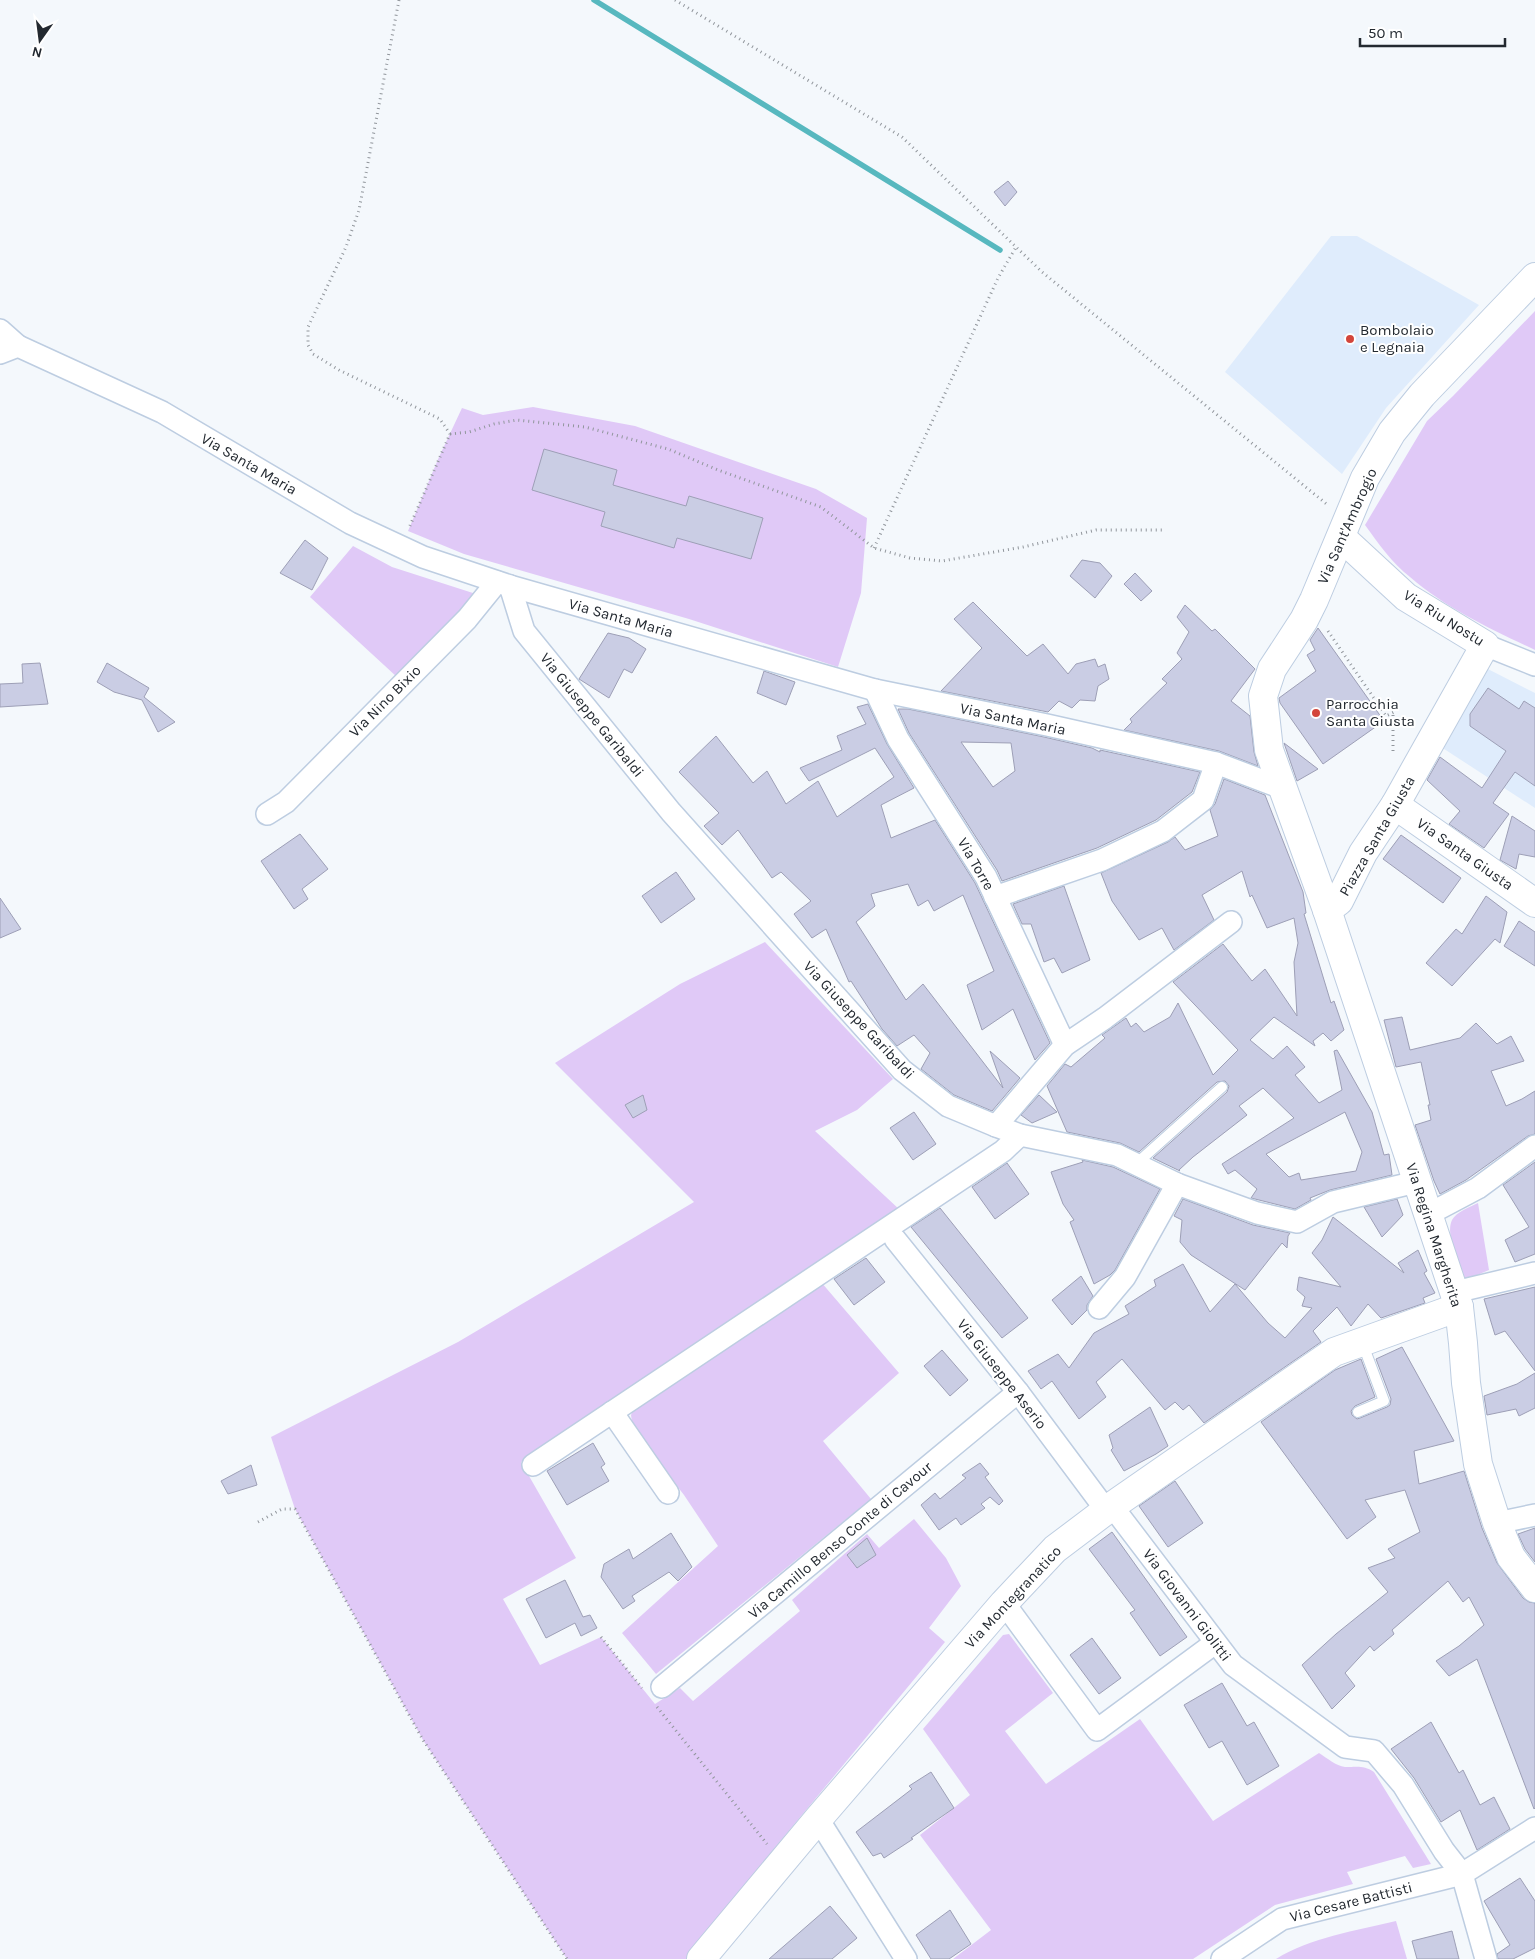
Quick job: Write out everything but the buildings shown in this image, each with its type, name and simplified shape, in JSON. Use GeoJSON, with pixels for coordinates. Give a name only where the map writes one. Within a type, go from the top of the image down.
{"type":"FeatureCollection","features":[{"type":"Feature","properties":{"kind":"street","name":"Via Sant'Ambrogio"},"geometry":{"type":"LineString","coordinates":[[1282,788],[1269,750],[1263,696],[1272,669],[1304,620],[1365,478],[1392,432],[1422,394],[1535,277]]}},
{"type":"Feature","properties":{"kind":"street","name":"Via Santa Maria"},"geometry":{"type":"LineString","coordinates":[[0,330],[9,350],[162,412],[350,523],[423,557],[504,584],[875,690],[1047,725],[1216,764],[1282,788]]}},
{"type":"Feature","properties":{"kind":"street","name":"Via Riu Nostu"},"geometry":{"type":"LineString","coordinates":[[1344,529],[1406,597],[1485,645],[1535,665]]}},
{"type":"Feature","properties":{"kind":"street","name":"Via Nino Bixio"},"geometry":{"type":"LineString","coordinates":[[267,814],[286,802],[504,584]]}},
{"type":"Feature","properties":{"kind":"street","name":"Via Giuseppe Garibaldi"},"geometry":{"type":"LineString","coordinates":[[504,584],[524,631],[671,812],[856,1021],[902,1070],[948,1106],[1020,1135],[1117,1155],[1177,1184],[1257,1213],[1297,1222],[1333,1202],[1416,1182]]}},
{"type":"Feature","properties":{"kind":"street","name":"Piazza Santa Giusta"},"geometry":{"type":"LineString","coordinates":[[1282,788],[1327,910],[1339,901],[1363,853],[1395,805],[1485,645]]}},
{"type":"Feature","properties":{"kind":"street","name":"Via Torre"},"geometry":{"type":"LineString","coordinates":[[875,690],[898,739],[986,877],[1065,1045]]}},
{"type":"Feature","properties":{"kind":"street"},"geometry":{"type":"LineString","coordinates":[[995,897],[1102,860],[1163,831],[1203,800],[1216,764]]}},
{"type":"Feature","properties":{"kind":"street","name":"Via Santa Giusta"},"geometry":{"type":"LineString","coordinates":[[1395,805],[1535,904]]}},
{"type":"Feature","properties":{"kind":"street","name":"Via Regina Margherita"},"geometry":{"type":"LineString","coordinates":[[1327,910],[1427,1215],[1457,1299],[1464,1343],[1466,1383],[1478,1464],[1497,1523],[1511,1557],[1535,1588]]}},
{"type":"Feature","properties":{"kind":"street"},"geometry":{"type":"LineString","coordinates":[[996,1126],[1065,1045],[1105,1018],[1232,922]]}},
{"type":"Feature","properties":{"kind":"street"},"geometry":{"type":"LineString","coordinates":[[533,1465],[1003,1151],[1020,1135]]}},
{"type":"Feature","properties":{"kind":"street"},"geometry":{"type":"LineString","coordinates":[[1427,1215],[1478,1188],[1535,1146]]}},
{"type":"Feature","properties":{"kind":"street"},"geometry":{"type":"LineString","coordinates":[[1099,1308],[1125,1277],[1177,1184]]}},
{"type":"Feature","properties":{"kind":"street","name":"Via Giuseppe Aserio"},"geometry":{"type":"LineString","coordinates":[[896,1240],[1109,1508]]}},
{"type":"Feature","properties":{"kind":"street","name":"Via Montegranatico"},"geometry":{"type":"LineString","coordinates":[[701,1959],[818,1819],[1004,1603],[1055,1550],[1109,1508],[1334,1352],[1362,1342],[1457,1299],[1535,1272]]}},
{"type":"Feature","properties":{"kind":"street","name":"Via Camillo Benso Conte di Cavour"},"geometry":{"type":"LineString","coordinates":[[653,1694],[1018,1392]]}},
{"type":"Feature","properties":{"kind":"street"},"geometry":{"type":"LineString","coordinates":[[612,1412],[668,1493]]}},
{"type":"Feature","properties":{"kind":"street","name":"Via Giovanni Giolitti"},"geometry":{"type":"LineString","coordinates":[[1109,1508],[1232,1665],[1345,1747],[1374,1751],[1403,1785],[1444,1851],[1462,1874],[1486,1959]]}},
{"type":"Feature","properties":{"kind":"street"},"geometry":{"type":"LineString","coordinates":[[1497,1523],[1535,1515]]}},
{"type":"Feature","properties":{"kind":"street"},"geometry":{"type":"LineString","coordinates":[[1004,1603],[1098,1730],[1215,1643]]}},
{"type":"Feature","properties":{"kind":"street"},"geometry":{"type":"LineString","coordinates":[[818,1819],[906,1959]]}},
{"type":"Feature","properties":{"kind":"street","name":"Via Cesare Battisti"},"geometry":{"type":"LineString","coordinates":[[1222,1959],[1282,1919],[1462,1874],[1535,1828]]}},
{"type":"Feature","properties":{"kind":"lane"},"geometry":{"type":"LineString","coordinates":[[1136,1164],[1222,1087]]}},
{"type":"Feature","properties":{"kind":"lane"},"geometry":{"type":"LineString","coordinates":[[1358,1412],[1384,1402],[1362,1342]]}},
{"type":"Feature","properties":{"kind":"path"},"geometry":{"type":"LineString","coordinates":[[399,0],[359,210],[346,247],[308,326],[308,345],[312,354],[339,370],[440,419],[450,434]]}},
{"type":"Feature","properties":{"kind":"path"},"geometry":{"type":"LineString","coordinates":[[675,0],[902,137],[1042,272],[1344,529]]}},
{"type":"Feature","properties":{"kind":"path"},"geometry":{"type":"LineString","coordinates":[[874,548],[998,278],[1016,247]]}},
{"type":"Feature","properties":{"kind":"path"},"geometry":{"type":"LineString","coordinates":[[450,434],[469,432],[494,424],[517,420],[585,427],[658,446],[821,506],[874,548],[910,558],[942,561],[1023,547],[1096,530],[1162,530]]}},
{"type":"Feature","properties":{"kind":"path"},"geometry":{"type":"LineString","coordinates":[[401,547],[450,434]]}},
{"type":"Feature","properties":{"kind":"path"},"geometry":{"type":"LineString","coordinates":[[1328,631],[1386,716],[1396,711],[1396,705]]}},
{"type":"Feature","properties":{"kind":"path"},"geometry":{"type":"LineString","coordinates":[[1392,752],[1393,711]]}},
{"type":"Feature","properties":{"kind":"path"},"geometry":{"type":"LineString","coordinates":[[258,1522],[282,1509],[295,1509],[422,1740],[567,1959]]}},
{"type":"Feature","properties":{"kind":"path"},"geometry":{"type":"LineString","coordinates":[[601,1637],[653,1694],[782,1862]]}},
{"type":"Feature","properties":{"kind":"shaded area","name":"Bombolaio e Legnaia"},"geometry":{"type":"Polygon","coordinates":[[[1331,236],[1357,236],[1479,305],[1386,408],[1342,474],[1225,372],[1331,236]]]}},
{"type":"Feature","properties":{"kind":"shaded area"},"geometry":{"type":"Polygon","coordinates":[[[1535,311],[1535,650],[1470,618],[1424,588],[1397,566],[1365,525],[1427,421],[1535,311]]]}},
{"type":"Feature","properties":{"kind":"shaded area"},"geometry":{"type":"Polygon","coordinates":[[[533,407],[635,426],[816,489],[867,518],[861,593],[838,667],[689,619],[464,554],[408,531],[462,408],[483,415],[533,407]]]}},
{"type":"Feature","properties":{"kind":"shaded area"},"geometry":{"type":"Polygon","coordinates":[[[353,546],[392,567],[476,594],[468,613],[397,677],[310,597],[353,546]]]}},
{"type":"Feature","properties":{"kind":"shaded area"},"geometry":{"type":"Polygon","coordinates":[[[1482,666],[1535,693],[1535,808],[1438,745],[1482,666]]]}},
{"type":"Feature","properties":{"kind":"shaded area"},"geometry":{"type":"Polygon","coordinates":[[[765,942],[893,1079],[857,1110],[815,1131],[900,1210],[811,1271],[521,1462],[576,1558],[503,1599],[540,1665],[601,1637],[655,1704],[680,1688],[693,1701],[800,1611],[792,1600],[867,1534],[879,1548],[914,1519],[946,1558],[961,1586],[929,1628],[945,1642],[773,1850],[686,1959],[567,1959],[423,1740],[295,1509],[271,1437],[458,1342],[694,1202],[555,1063],[680,984],[765,942]]]}},
{"type":"Feature","properties":{"kind":"shaded area"},"geometry":{"type":"Polygon","coordinates":[[[1478,1203],[1489,1270],[1463,1281],[1451,1242],[1450,1226],[1452,1220],[1457,1215],[1478,1203]]]}},
{"type":"Feature","properties":{"kind":"shaded area"},"geometry":{"type":"Polygon","coordinates":[[[821,1282],[899,1373],[823,1441],[871,1499],[656,1674],[622,1633],[718,1546],[684,1495],[633,1429],[631,1415],[637,1402],[821,1282]]]}},
{"type":"Feature","properties":{"kind":"shaded area"},"geometry":{"type":"Polygon","coordinates":[[[1009,1634],[1053,1693],[1005,1731],[1046,1784],[1140,1719],[1213,1821],[1319,1753],[1342,1766],[1364,1767],[1374,1772],[1431,1864],[1413,1868],[1405,1856],[1347,1872],[1353,1884],[1275,1905],[1193,1959],[953,1959],[991,1930],[920,1835],[970,1795],[923,1729],[1003,1635],[1009,1634]]]}},
{"type":"Feature","properties":{"kind":"shaded area"},"geometry":{"type":"Polygon","coordinates":[[[1396,1921],[1407,1959],[1276,1959],[1290,1951],[1319,1940],[1396,1921]]]}},
{"type":"Feature","properties":{"kind":"waterway"},"geometry":{"type":"LineString","coordinates":[[594,0],[1000,250]]}},
{"type":"Feature","properties":{"kind":"place","name":"Bombolaio e Legnaia"},"geometry":{"type":"Point","coordinates":[1350,339]}},
{"type":"Feature","properties":{"kind":"place","name":"Parrocchia Santa Giusta"},"geometry":{"type":"Point","coordinates":[1316,713]}}]}
